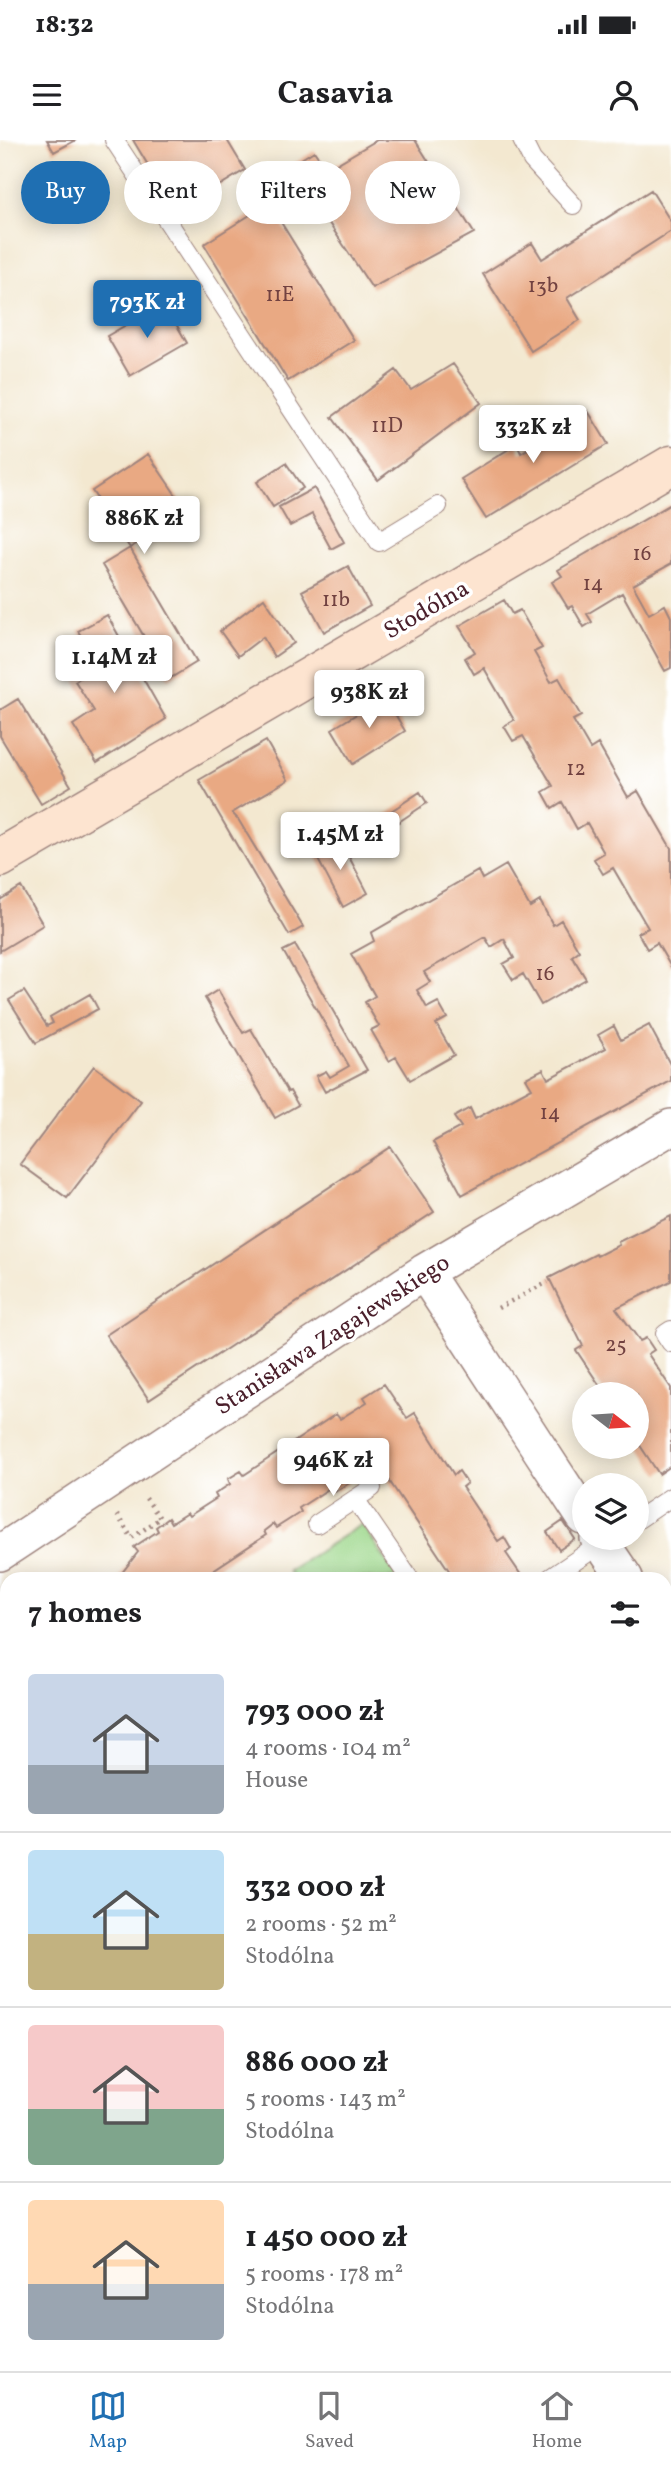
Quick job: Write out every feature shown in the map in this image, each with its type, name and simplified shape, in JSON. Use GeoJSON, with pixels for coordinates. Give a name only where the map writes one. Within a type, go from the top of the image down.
{"type":"FeatureCollection","features":[{"type":"Feature","properties":{"kind":"street","name":"Stodólna"},"geometry":{"type":"LineString","coordinates":[[0,858],[671,465]]}},
{"type":"Feature","properties":{"kind":"street","name":"Stanisława Zagajewskiego"},"geometry":{"type":"LineString","coordinates":[[0,1553],[424,1272],[671,1127]]}},
{"type":"Feature","properties":{"kind":"street"},"geometry":{"type":"LineString","coordinates":[[424,1272],[572,1494]]}},
{"type":"Feature","properties":{"kind":"street"},"geometry":{"type":"LineString","coordinates":[[608,1550],[621,1572]]}},
{"type":"Feature","properties":{"kind":"lane"},"geometry":{"type":"LineString","coordinates":[[114,140],[379,542],[438,506]]}},
{"type":"Feature","properties":{"kind":"lane"},"geometry":{"type":"LineString","coordinates":[[522,140],[532,160],[573,205]]}},
{"type":"Feature","properties":{"kind":"lane"},"geometry":{"type":"LineString","coordinates":[[671,1331],[665,1334],[671,1343]]}},
{"type":"Feature","properties":{"kind":"lane"},"geometry":{"type":"LineString","coordinates":[[317,1524],[372,1488]]}},
{"type":"Feature","properties":{"kind":"lane"},"geometry":{"type":"LineString","coordinates":[[649,1512],[671,1497]]}},
{"type":"Feature","properties":{"kind":"lane"},"geometry":{"type":"LineString","coordinates":[[355,1499],[406,1572]]}},
{"type":"Feature","properties":{"kind":"lane"},"geometry":{"type":"LineString","coordinates":[[557,1572],[581,1550]]}},
{"type":"Feature","properties":{"kind":"path"},"geometry":{"type":"LineString","coordinates":[[498,1307],[548,1282]]}},
{"type":"Feature","properties":{"kind":"path"},"geometry":{"type":"LineString","coordinates":[[117,1515],[132,1538],[160,1518],[145,1496]]}},
{"type":"Feature","properties":{"kind":"green space"},"geometry":{"type":"Polygon","coordinates":[[[362,1524],[394,1572],[289,1572],[362,1524]]]}},
{"type":"Feature","properties":{"kind":"building"},"geometry":{"type":"Polygon","coordinates":[[[47,140],[76,140],[54,152],[47,140]]]}},
{"type":"Feature","properties":{"kind":"building"},"geometry":{"type":"Polygon","coordinates":[[[133,140],[227,140],[240,161],[236,161],[236,175],[222,184],[222,161],[146,161],[133,140]]]}},
{"type":"Feature","properties":{"kind":"building"},"geometry":{"type":"Polygon","coordinates":[[[377,140],[415,140],[428,161],[365,161],[365,224],[460,224],[460,211],[474,233],[372,288],[330,224],[351,224],[351,161],[342,161],[377,140]]]}},
{"type":"Feature","properties":{"kind":"building"},"geometry":{"type":"Polygon","coordinates":[[[314,151],[321,161],[298,161],[314,151]]]}},
{"type":"Feature","properties":{"kind":"building"},"geometry":{"type":"Polygon","coordinates":[[[651,190],[671,222],[671,231],[567,298],[580,320],[531,351],[483,274],[532,243],[542,259],[651,190]]]}},
{"type":"Feature","properties":{"kind":"building"},"geometry":{"type":"Polygon","coordinates":[[[236,224],[282,224],[354,340],[288,381],[204,244],[236,224]]]}},
{"type":"Feature","properties":{"kind":"building"},"geometry":{"type":"Polygon","coordinates":[[[164,303],[187,343],[130,376],[107,336],[164,303]]]}},
{"type":"Feature","properties":{"kind":"building"},"geometry":{"type":"Polygon","coordinates":[[[453,364],[481,403],[378,480],[332,417],[396,370],[411,390],[453,364]]]}},
{"type":"Feature","properties":{"kind":"building"},"geometry":{"type":"Polygon","coordinates":[[[588,411],[608,444],[486,519],[461,479],[517,444],[521,453],[588,411]]]}},
{"type":"Feature","properties":{"kind":"building"},"geometry":{"type":"Polygon","coordinates":[[[148,454],[186,510],[130,548],[92,491],[148,454]]]}},
{"type":"Feature","properties":{"kind":"building"},"geometry":{"type":"Polygon","coordinates":[[[286,463],[303,488],[273,507],[257,482],[286,463]]]}},
{"type":"Feature","properties":{"kind":"building"},"geometry":{"type":"Polygon","coordinates":[[[314,488],[344,542],[331,549],[312,514],[290,526],[279,507],[314,488]]]}},
{"type":"Feature","properties":{"kind":"building"},"geometry":{"type":"Polygon","coordinates":[[[671,504],[671,564],[633,585],[649,614],[665,605],[671,617],[671,668],[665,671],[622,593],[587,614],[592,622],[584,627],[572,606],[568,608],[552,582],[562,576],[558,570],[671,504]]]}},
{"type":"Feature","properties":{"kind":"building"},"geometry":{"type":"Polygon","coordinates":[[[130,548],[197,662],[169,679],[102,565],[130,548]]]}},
{"type":"Feature","properties":{"kind":"building"},"geometry":{"type":"Polygon","coordinates":[[[348,566],[370,606],[324,632],[302,591],[348,566]]]}},
{"type":"Feature","properties":{"kind":"building"},"geometry":{"type":"Polygon","coordinates":[[[264,598],[294,643],[274,657],[263,637],[238,656],[220,631],[264,598]]]}},
{"type":"Feature","properties":{"kind":"building"},"geometry":{"type":"Polygon","coordinates":[[[504,600],[512,614],[520,610],[542,648],[534,652],[551,682],[559,678],[581,716],[573,720],[590,749],[598,744],[628,797],[638,791],[671,848],[671,967],[657,943],[647,949],[638,933],[648,928],[613,868],[603,874],[594,859],[604,853],[587,823],[577,829],[562,802],[552,808],[543,792],[553,786],[523,736],[513,741],[504,726],[514,720],[484,668],[474,674],[465,658],[475,652],[459,626],[504,600]]]}},
{"type":"Feature","properties":{"kind":"building"},"geometry":{"type":"Polygon","coordinates":[[[107,615],[166,719],[97,763],[73,725],[94,711],[75,681],[99,666],[78,631],[107,615]]]}},
{"type":"Feature","properties":{"kind":"building"},"geometry":{"type":"Polygon","coordinates":[[[385,697],[405,731],[353,764],[332,729],[385,697]]]}},
{"type":"Feature","properties":{"kind":"building"},"geometry":{"type":"Polygon","coordinates":[[[18,699],[71,786],[41,804],[0,736],[0,710],[18,699]]]}},
{"type":"Feature","properties":{"kind":"building"},"geometry":{"type":"Polygon","coordinates":[[[266,741],[288,780],[232,813],[303,927],[289,935],[199,780],[266,741]]]}},
{"type":"Feature","properties":{"kind":"building"},"geometry":{"type":"Polygon","coordinates":[[[420,792],[427,803],[357,850],[349,839],[420,792]]]}},
{"type":"Feature","properties":{"kind":"building"},"geometry":{"type":"Polygon","coordinates":[[[338,836],[368,893],[343,907],[313,850],[338,836]]]}},
{"type":"Feature","properties":{"kind":"building"},"geometry":{"type":"Polygon","coordinates":[[[506,865],[530,907],[540,901],[553,925],[561,920],[579,951],[572,956],[586,979],[541,1005],[523,974],[513,980],[503,964],[514,958],[504,939],[491,947],[485,937],[424,972],[430,982],[417,990],[427,1008],[438,1002],[447,1018],[436,1024],[454,1055],[410,1080],[396,1057],[389,1061],[371,1030],[379,1026],[365,1002],[375,996],[351,954],[374,941],[371,933],[478,871],[482,879],[506,865]]]}},
{"type":"Feature","properties":{"kind":"building"},"geometry":{"type":"Polygon","coordinates":[[[21,887],[43,925],[0,951],[0,900],[21,887]]]}},
{"type":"Feature","properties":{"kind":"building"},"geometry":{"type":"Polygon","coordinates":[[[295,945],[367,1070],[325,1092],[316,1076],[326,1071],[330,1077],[349,1066],[283,951],[295,945]]]}},
{"type":"Feature","properties":{"kind":"building"},"geometry":{"type":"Polygon","coordinates":[[[218,990],[243,1033],[251,1029],[298,1105],[275,1118],[205,998],[218,990]]]}},
{"type":"Feature","properties":{"kind":"building"},"geometry":{"type":"Polygon","coordinates":[[[24,991],[47,1026],[53,1023],[50,1017],[90,994],[98,1009],[36,1043],[9,1000],[24,991]]]}},
{"type":"Feature","properties":{"kind":"building"},"geometry":{"type":"Polygon","coordinates":[[[649,1025],[671,1066],[671,1081],[462,1195],[433,1142],[461,1127],[454,1117],[470,1108],[475,1119],[532,1088],[526,1078],[543,1069],[548,1079],[606,1048],[598,1035],[614,1026],[621,1040],[649,1025]]]}},
{"type":"Feature","properties":{"kind":"building"},"geometry":{"type":"Polygon","coordinates":[[[94,1066],[141,1101],[67,1198],[20,1164],[94,1066]]]}},
{"type":"Feature","properties":{"kind":"building"},"geometry":{"type":"Polygon","coordinates":[[[390,1147],[434,1212],[149,1400],[106,1335],[390,1147]]]}},
{"type":"Feature","properties":{"kind":"building"},"geometry":{"type":"Polygon","coordinates":[[[671,1216],[671,1281],[616,1308],[640,1341],[646,1338],[654,1350],[648,1354],[671,1388],[671,1466],[659,1474],[649,1459],[649,1382],[597,1382],[576,1350],[583,1346],[549,1278],[619,1245],[618,1242],[671,1216]]]}},
{"type":"Feature","properties":{"kind":"building"},"geometry":{"type":"Polygon","coordinates":[[[384,1384],[407,1418],[415,1413],[454,1475],[459,1471],[467,1483],[462,1487],[498,1541],[504,1537],[511,1549],[506,1553],[519,1572],[450,1572],[374,1458],[345,1477],[349,1483],[336,1491],[333,1486],[299,1508],[301,1512],[276,1528],[273,1524],[264,1531],[266,1535],[210,1572],[123,1572],[138,1552],[134,1547],[158,1531],[156,1527],[168,1518],[171,1523],[187,1513],[189,1516],[217,1498],[215,1494],[230,1484],[228,1479],[241,1471],[244,1475],[336,1414],[340,1419],[367,1402],[364,1397],[384,1384]]]}},
{"type":"Feature","properties":{"kind":"building"},"geometry":{"type":"Polygon","coordinates":[[[563,1521],[572,1534],[572,1541],[559,1550],[547,1532],[563,1521]]]}}]}
